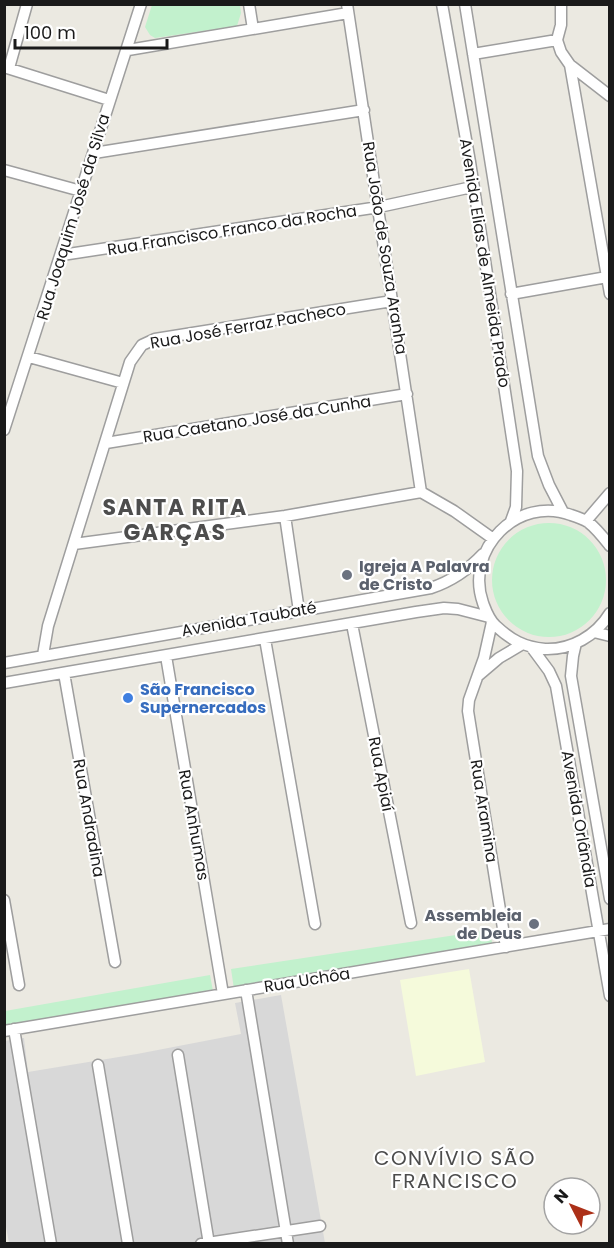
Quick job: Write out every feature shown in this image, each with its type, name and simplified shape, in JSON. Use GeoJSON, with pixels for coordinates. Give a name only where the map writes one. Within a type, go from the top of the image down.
{"type":"FeatureCollection","features":[{"type":"Feature","properties":{"kind":"street"},"geometry":{"type":"LineString","coordinates":[[27,4],[7,68],[110,100]]}},
{"type":"Feature","properties":{"kind":"street","name":"Rua Joaquim José da Silva"},"geometry":{"type":"LineString","coordinates":[[4,430],[6,416],[29,357],[141,4]]}},
{"type":"Feature","properties":{"kind":"street"},"geometry":{"type":"LineString","coordinates":[[249,4],[253,29]]}},
{"type":"Feature","properties":{"kind":"street","name":"Avenida Elias de Almeida Prado"},"geometry":{"type":"LineString","coordinates":[[442,4],[517,471],[516,507],[511,521]]}},
{"type":"Feature","properties":{"kind":"street","name":"Avenida Elias de Almeida Prado"},"geometry":{"type":"LineString","coordinates":[[465,4],[538,456],[563,512]]}},
{"type":"Feature","properties":{"kind":"street"},"geometry":{"type":"LineString","coordinates":[[561,4],[561,25],[557,40],[561,52],[570,65],[609,96]]}},
{"type":"Feature","properties":{"kind":"street"},"geometry":{"type":"LineString","coordinates":[[128,50],[253,29],[348,9]]}},
{"type":"Feature","properties":{"kind":"street","name":"Rua João de Souza Aranha"},"geometry":{"type":"LineString","coordinates":[[348,9],[421,492]]}},
{"type":"Feature","properties":{"kind":"street"},"geometry":{"type":"LineString","coordinates":[[473,54],[557,40]]}},
{"type":"Feature","properties":{"kind":"street"},"geometry":{"type":"LineString","coordinates":[[570,65],[609,294]]}},
{"type":"Feature","properties":{"kind":"street"},"geometry":{"type":"LineString","coordinates":[[94,153],[364,110]]}},
{"type":"Feature","properties":{"kind":"street"},"geometry":{"type":"LineString","coordinates":[[4,170],[81,191]]}},
{"type":"Feature","properties":{"kind":"street","name":"Rua Francisco Franco da Rocha"},"geometry":{"type":"LineString","coordinates":[[62,255],[379,207],[472,187]]}},
{"type":"Feature","properties":{"kind":"street"},"geometry":{"type":"LineString","coordinates":[[511,294],[607,277]]}},
{"type":"Feature","properties":{"kind":"street","name":"Rua José Ferraz Pacheco"},"geometry":{"type":"LineString","coordinates":[[43,655],[48,626],[123,383],[137,350],[147,341],[392,301]]}},
{"type":"Feature","properties":{"kind":"street"},"geometry":{"type":"LineString","coordinates":[[29,357],[123,383]]}},
{"type":"Feature","properties":{"kind":"street","name":"Rua Caetano José da Cunha"},"geometry":{"type":"LineString","coordinates":[[106,442],[407,394]]}},
{"type":"Feature","properties":{"kind":"street"},"geometry":{"type":"LineString","coordinates":[[74,544],[285,516],[421,492],[454,511],[492,538]]}},
{"type":"Feature","properties":{"kind":"street"},"geometry":{"type":"LineString","coordinates":[[586,520],[609,493]]}},
{"type":"Feature","properties":{"kind":"street"},"geometry":{"type":"LineString","coordinates":[[490,619],[480,594],[478,574],[483,554],[492,538],[511,521],[534,511],[563,512],[586,520],[609,546]]}},
{"type":"Feature","properties":{"kind":"street"},"geometry":{"type":"LineString","coordinates":[[285,516],[300,611]]}},
{"type":"Feature","properties":{"kind":"street","name":"Avenida Taubaté"},"geometry":{"type":"LineString","coordinates":[[4,663],[431,588],[460,575],[483,554]]}},
{"type":"Feature","properties":{"kind":"street","name":"Avenida Taubaté"},"geometry":{"type":"LineString","coordinates":[[4,683],[444,608],[458,609],[490,619]]}},
{"type":"Feature","properties":{"kind":"street"},"geometry":{"type":"LineString","coordinates":[[527,646],[556,649],[576,643],[594,632],[609,613]]}},
{"type":"Feature","properties":{"kind":"street","name":"Avenida Orlândia"},"geometry":{"type":"LineString","coordinates":[[490,619],[506,636],[527,646],[549,671],[556,686],[604,930],[609,996]]}},
{"type":"Feature","properties":{"kind":"street","name":"Rua Aramina"},"geometry":{"type":"LineString","coordinates":[[490,619],[484,658],[469,700],[468,711],[506,947]]}},
{"type":"Feature","properties":{"kind":"street","name":"Rua Apiaí"},"geometry":{"type":"LineString","coordinates":[[352,624],[411,923]]}},
{"type":"Feature","properties":{"kind":"street"},"geometry":{"type":"LineString","coordinates":[[214,626],[217,646]]}},
{"type":"Feature","properties":{"kind":"street"},"geometry":{"type":"LineString","coordinates":[[594,632],[609,636]]}},
{"type":"Feature","properties":{"kind":"street"},"geometry":{"type":"LineString","coordinates":[[265,639],[315,924]]}},
{"type":"Feature","properties":{"kind":"street","name":"Avenida Orlândia"},"geometry":{"type":"LineString","coordinates":[[576,643],[571,676],[609,898]]}},
{"type":"Feature","properties":{"kind":"street","name":"Rua Aramina"},"geometry":{"type":"LineString","coordinates":[[479,676],[499,658],[527,646]]}},
{"type":"Feature","properties":{"kind":"street","name":"Rua Anhumas"},"geometry":{"type":"LineString","coordinates":[[166,656],[223,994]]}},
{"type":"Feature","properties":{"kind":"street","name":"Rua Andradina"},"geometry":{"type":"LineString","coordinates":[[64,673],[115,962]]}},
{"type":"Feature","properties":{"kind":"street"},"geometry":{"type":"LineString","coordinates":[[4,900],[19,985]]}},
{"type":"Feature","properties":{"kind":"street","name":"Rua Uchôa"},"geometry":{"type":"LineString","coordinates":[[10,1030],[604,930]]}},
{"type":"Feature","properties":{"kind":"street"},"geometry":{"type":"LineString","coordinates":[[246,990],[288,1244]]}},
{"type":"Feature","properties":{"kind":"street"},"geometry":{"type":"LineString","coordinates":[[10,1030],[17,1048],[51,1244]]}},
{"type":"Feature","properties":{"kind":"street"},"geometry":{"type":"LineString","coordinates":[[178,1055],[206,1243],[286,1229],[320,1226]]}},
{"type":"Feature","properties":{"kind":"street"},"geometry":{"type":"LineString","coordinates":[[98,1065],[128,1244]]}},
{"type":"Feature","properties":{"kind":"shaded area"},"geometry":{"type":"Polygon","coordinates":[[[152,5],[240,5],[241,13],[237,26],[155,38],[145,27],[152,5]]]}},
{"type":"Feature","properties":{"kind":"shaded area"},"geometry":{"type":"Polygon","coordinates":[[[549,523],[571,527],[589,540],[602,558],[606,580],[602,602],[589,620],[571,633],[549,637],[527,633],[509,620],[496,602],[492,580],[496,558],[509,540],[527,527],[549,523]]]}},
{"type":"Feature","properties":{"kind":"shaded area"},"geometry":{"type":"Polygon","coordinates":[[[489,930],[493,946],[234,989],[231,969],[489,930]]]}},
{"type":"Feature","properties":{"kind":"shaded area"},"geometry":{"type":"Polygon","coordinates":[[[469,969],[485,1062],[416,1076],[400,980],[469,969]]]}},
{"type":"Feature","properties":{"kind":"shaded area"},"geometry":{"type":"Polygon","coordinates":[[[210,975],[213,991],[5,1026],[5,1011],[210,975]]]}},
{"type":"Feature","properties":{"kind":"shaded area"},"geometry":{"type":"Polygon","coordinates":[[[281,995],[325,1243],[9,1243],[4,1216],[4,1041],[24,1038],[28,1072],[137,1054],[241,1034],[235,1003],[281,995]]]}},
{"type":"Feature","properties":{"kind":"place","name":"Igreja A Palavra de Cristo"},"geometry":{"type":"Point","coordinates":[347,575]}},
{"type":"Feature","properties":{"kind":"place","name":"São Francisco Supernercados"},"geometry":{"type":"Point","coordinates":[128,698]}},
{"type":"Feature","properties":{"kind":"place","name":"Assembleia de Deus"},"geometry":{"type":"Point","coordinates":[534,924]}},
{"type":"Feature","properties":{"kind":"district","name":"SANTA RITA GARÇAS"},"geometry":{"type":"Point","coordinates":[175,520]}},
{"type":"Feature","properties":{"kind":"district","name":"CONVÍVIO SÃO FRANCISCO"},"geometry":{"type":"Point","coordinates":[455,1170]}}]}
